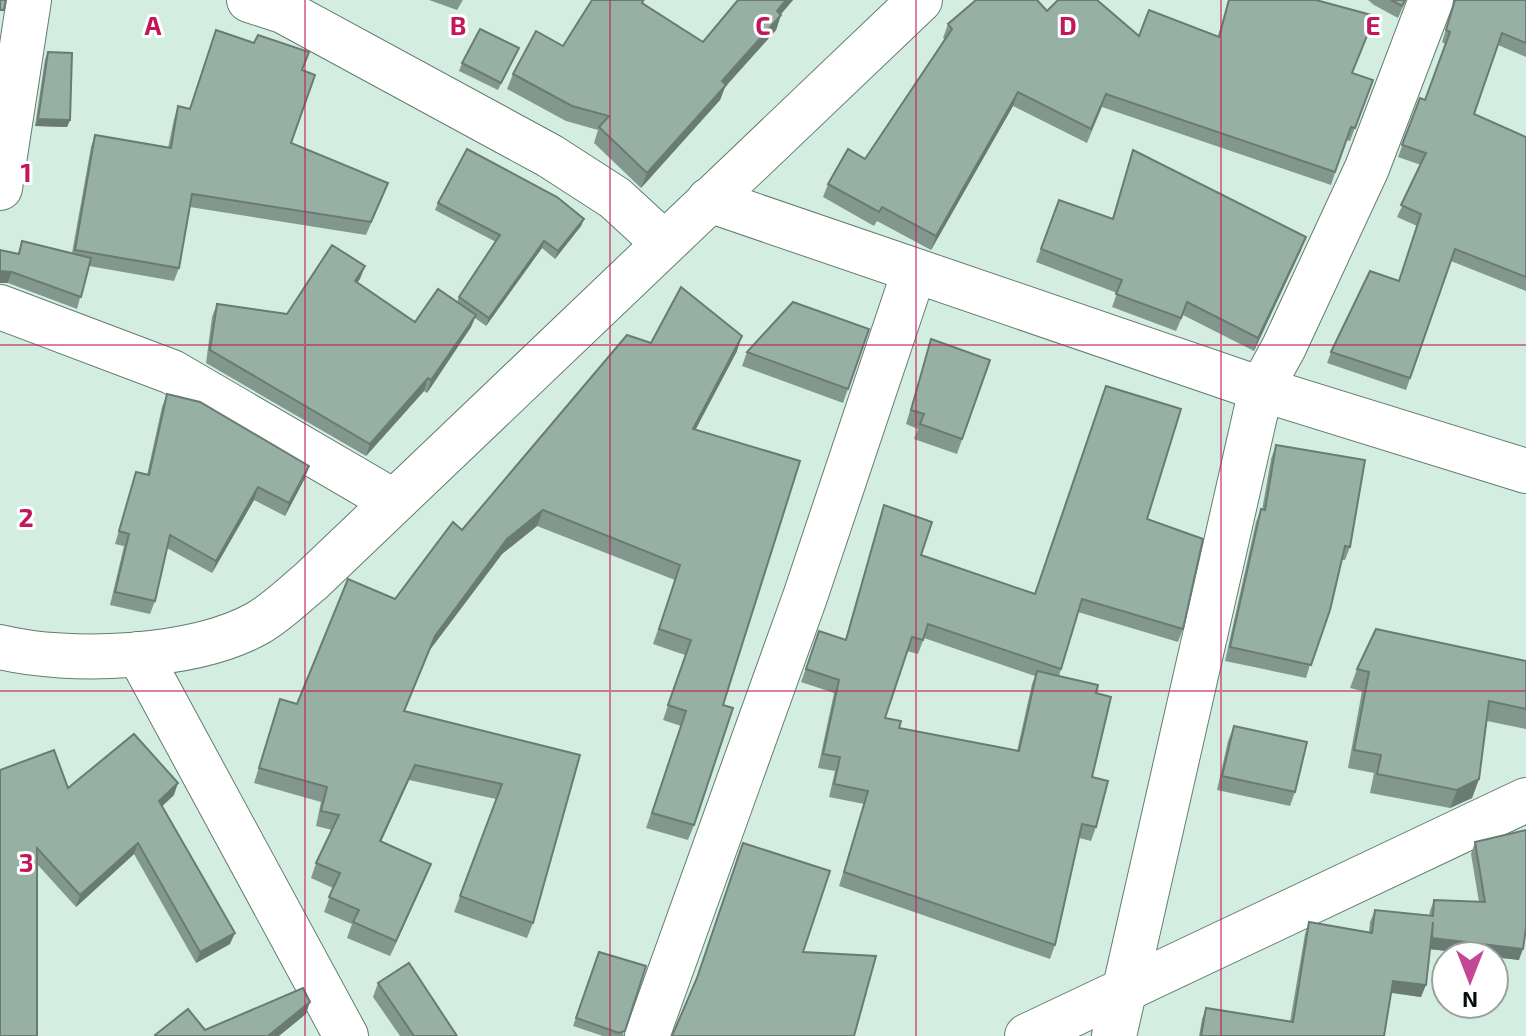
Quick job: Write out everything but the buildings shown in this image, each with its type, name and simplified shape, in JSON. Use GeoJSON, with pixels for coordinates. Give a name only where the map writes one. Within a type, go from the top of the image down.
{"type":"FeatureCollection","features":[{"type":"Feature","properties":{"kind":"street"},"geometry":{"type":"LineString","coordinates":[[0,188],[29,0]]}},
{"type":"Feature","properties":{"kind":"street"},"geometry":{"type":"LineString","coordinates":[[249,0],[283,11],[550,156],[615,198],[664,243]]}},
{"type":"Feature","properties":{"kind":"street"},"geometry":{"type":"LineString","coordinates":[[0,647],[34,655],[139,654],[208,641],[258,623],[311,581],[470,432],[920,0]]}},
{"type":"Feature","properties":{"kind":"street"},"geometry":{"type":"LineString","coordinates":[[1114,1036],[1261,389],[1284,347],[1367,168],[1431,0]]}},
{"type":"Feature","properties":{"kind":"street"},"geometry":{"type":"LineString","coordinates":[[709,200],[1261,389],[1526,471]]}},
{"type":"Feature","properties":{"kind":"street"},"geometry":{"type":"LineString","coordinates":[[647,1036],[805,597],[914,272]]}},
{"type":"Feature","properties":{"kind":"street"},"geometry":{"type":"LineString","coordinates":[[0,307],[172,372],[393,501]]}},
{"type":"Feature","properties":{"kind":"street"},"geometry":{"type":"LineString","coordinates":[[139,654],[346,1036]]}},
{"type":"Feature","properties":{"kind":"street"},"geometry":{"type":"LineString","coordinates":[[1027,1036],[1526,800]]}}]}
